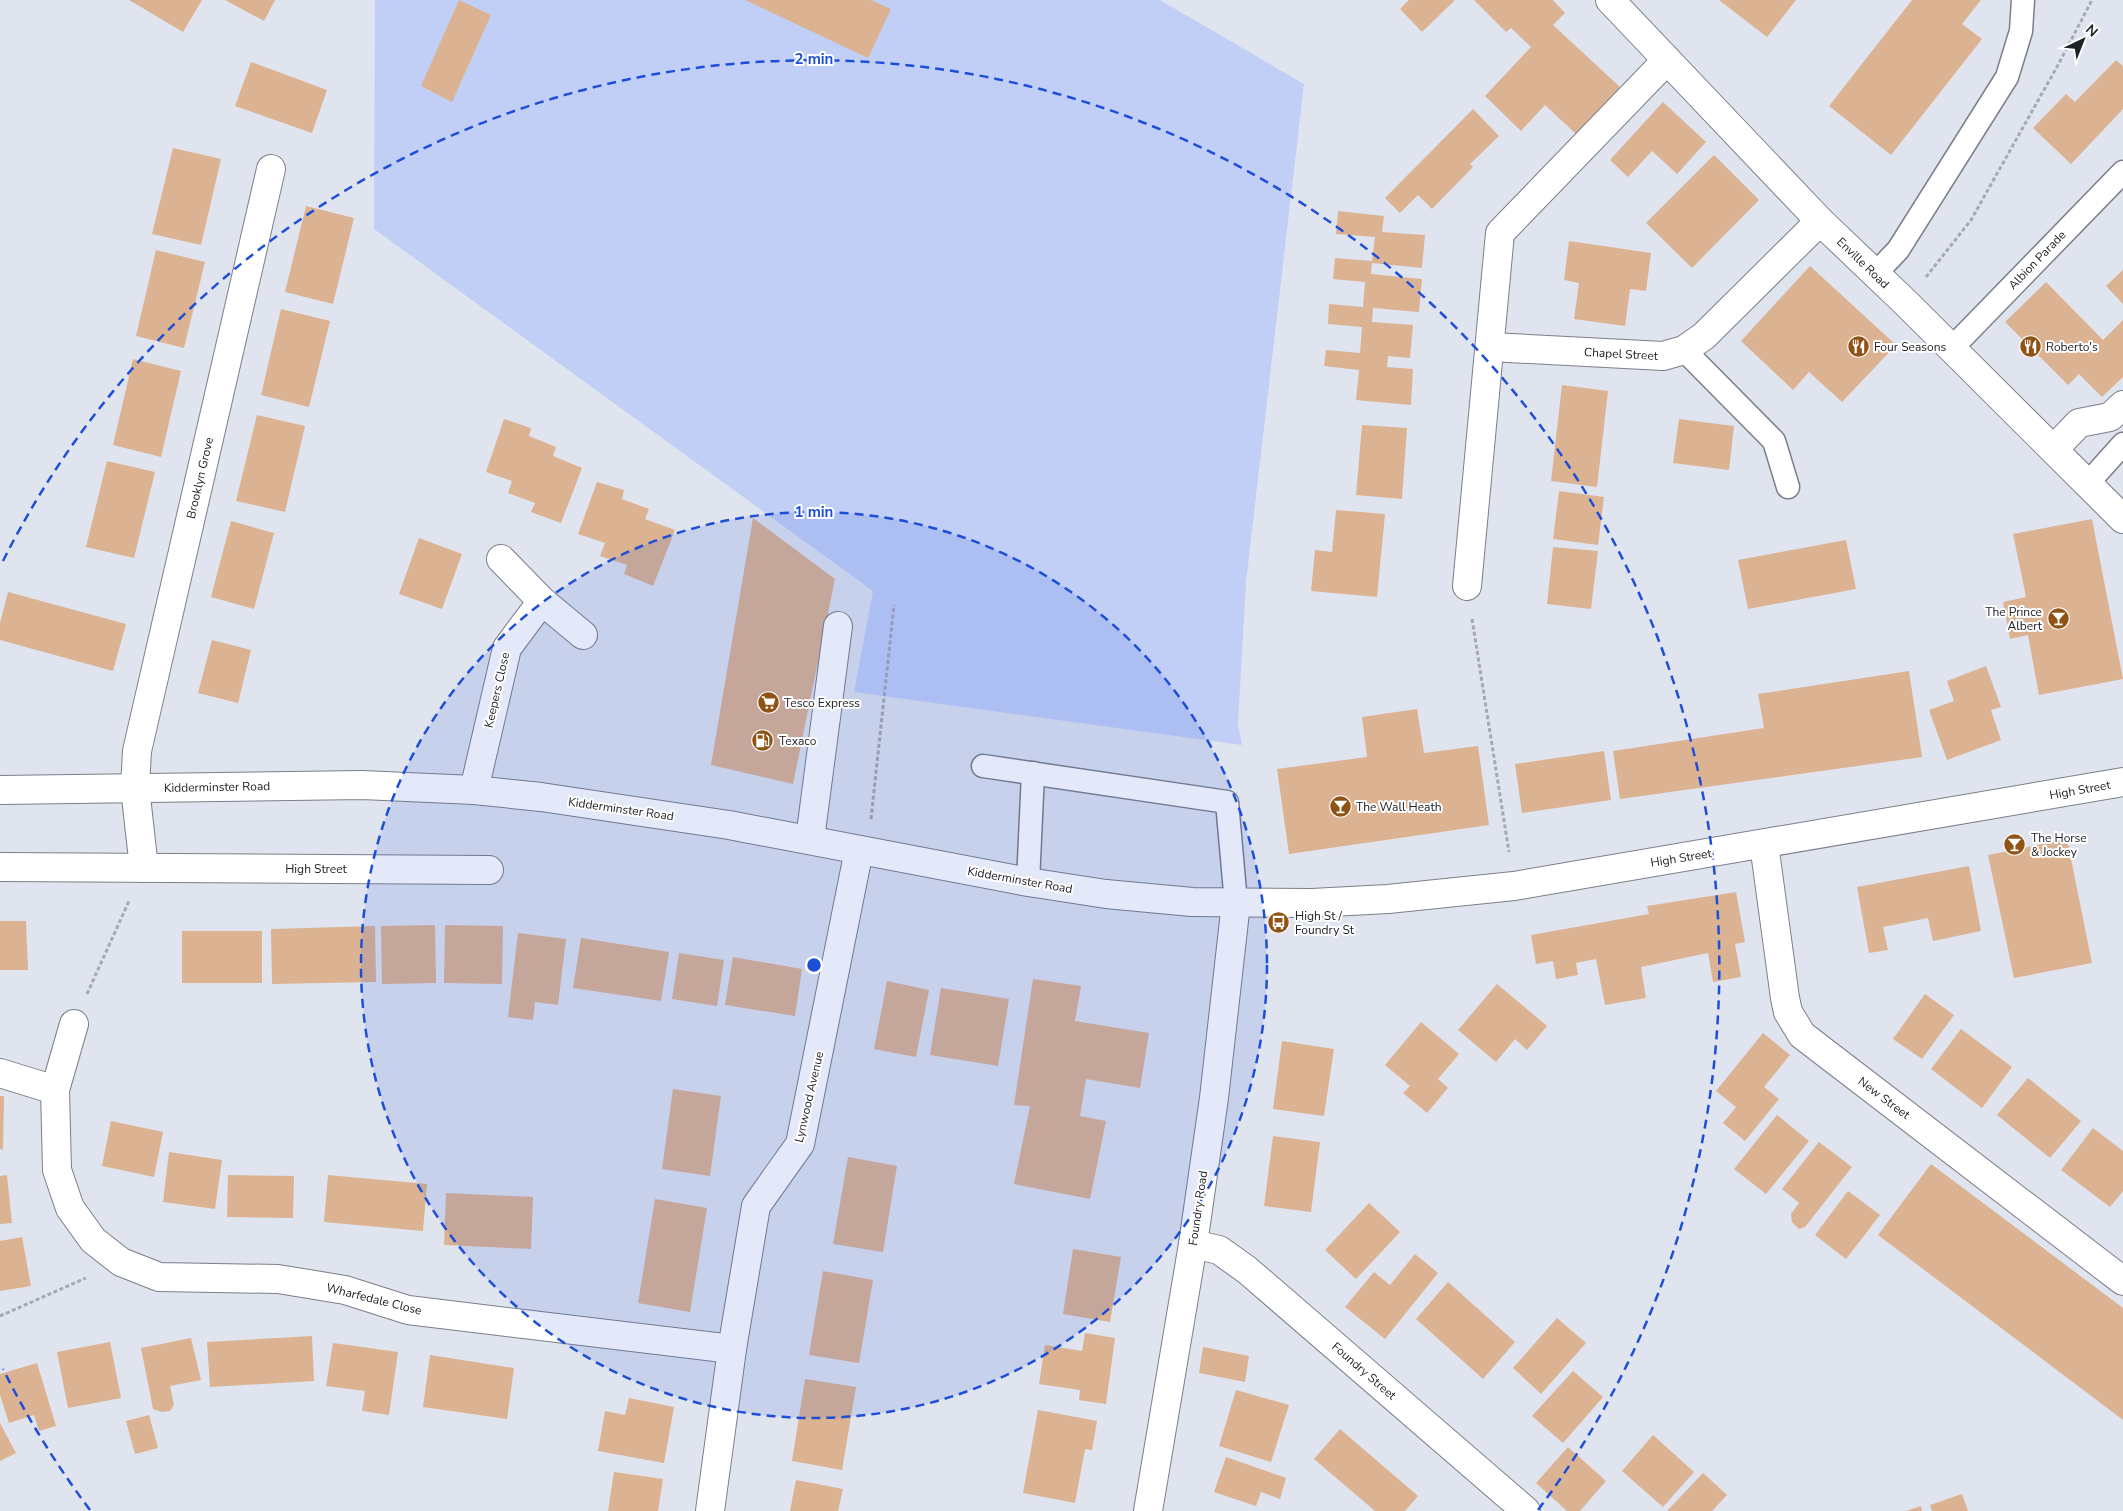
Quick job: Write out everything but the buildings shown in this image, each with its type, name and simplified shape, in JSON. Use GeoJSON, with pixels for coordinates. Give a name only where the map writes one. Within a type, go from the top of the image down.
{"type":"FeatureCollection","features":[{"type":"Feature","properties":{"kind":"main road","name":"Enville Road"},"geometry":{"type":"LineString","coordinates":[[1610,0],[1820,221],[1952,348],[2123,519]]}},
{"type":"Feature","properties":{"kind":"main road"},"geometry":{"type":"LineString","coordinates":[[1467,586],[1500,234],[1667,60]]}},
{"type":"Feature","properties":{"kind":"main road","name":"Brooklyn Grove"},"geometry":{"type":"LineString","coordinates":[[136,788],[136,751],[271,169]]}},
{"type":"Feature","properties":{"kind":"main road","name":"Chapel Street"},"geometry":{"type":"LineString","coordinates":[[1490,347],[1663,356],[1684,350],[1704,336],[1820,221]]}},
{"type":"Feature","properties":{"kind":"main road"},"geometry":{"type":"LineString","coordinates":[[2054,449],[2079,423],[2110,417],[2123,405]]}},
{"type":"Feature","properties":{"kind":"main road"},"geometry":{"type":"LineString","coordinates":[[501,559],[542,601],[583,635]]}},
{"type":"Feature","properties":{"kind":"main road","name":"Keepers Close"},"geometry":{"type":"LineString","coordinates":[[474,790],[507,648],[542,601]]}},
{"type":"Feature","properties":{"kind":"main road"},"geometry":{"type":"LineString","coordinates":[[810,839],[838,626]]}},
{"type":"Feature","properties":{"kind":"main road","name":"High Street"},"geometry":{"type":"LineString","coordinates":[[1236,904],[1312,904],[1388,899],[1514,886],[2123,782]]}},
{"type":"Feature","properties":{"kind":"main road","name":"Kidderminster Road"},"geometry":{"type":"LineString","coordinates":[[0,790],[362,785],[474,790],[551,798],[810,839],[863,851],[1028,882],[1106,894],[1236,904]]}},
{"type":"Feature","properties":{"kind":"main road"},"geometry":{"type":"LineString","coordinates":[[136,788],[144,868]]}},
{"type":"Feature","properties":{"kind":"main road","name":"New Street"},"geometry":{"type":"LineString","coordinates":[[1764,844],[1785,998],[1788,1012],[1802,1035],[2123,1281]]}},
{"type":"Feature","properties":{"kind":"main road","name":"Lynwood Avenue"},"geometry":{"type":"LineString","coordinates":[[710,1511],[732,1350],[756,1206],[800,1144],[863,851]]}},
{"type":"Feature","properties":{"kind":"main road","name":"High Street"},"geometry":{"type":"LineString","coordinates":[[0,867],[489,870]]}},
{"type":"Feature","properties":{"kind":"main road","name":"Foundry Road"},"geometry":{"type":"LineString","coordinates":[[1148,1511],[1194,1244],[1214,1098],[1236,904]]}},
{"type":"Feature","properties":{"kind":"main road","name":"Wharfedale Close"},"geometry":{"type":"LineString","coordinates":[[74,1024],[55,1090],[57,1170],[70,1208],[92,1240],[120,1262],[159,1276],[278,1279],[345,1290],[408,1310],[732,1350]]}},
{"type":"Feature","properties":{"kind":"main road"},"geometry":{"type":"LineString","coordinates":[[0,1073],[55,1090]]}},
{"type":"Feature","properties":{"kind":"main road","name":"Foundry Street"},"geometry":{"type":"LineString","coordinates":[[1194,1244],[1219,1250],[1247,1270],[1526,1511]]}},
{"type":"Feature","properties":{"kind":"lane"},"geometry":{"type":"LineString","coordinates":[[1874,275],[1898,250],[2007,77],[2021,31],[2023,0]]}},
{"type":"Feature","properties":{"kind":"lane","name":"Albion Parade"},"geometry":{"type":"LineString","coordinates":[[1952,348],[2123,172]]}},
{"type":"Feature","properties":{"kind":"lane"},"geometry":{"type":"LineString","coordinates":[[1684,350],[1774,441],[1788,487]]}},
{"type":"Feature","properties":{"kind":"lane"},"geometry":{"type":"LineString","coordinates":[[2088,483],[2123,444]]}},
{"type":"Feature","properties":{"kind":"lane"},"geometry":{"type":"LineString","coordinates":[[983,766],[1227,802],[1236,904]]}},
{"type":"Feature","properties":{"kind":"lane"},"geometry":{"type":"LineString","coordinates":[[1028,882],[1033,774]]}},
{"type":"Feature","properties":{"kind":"path"},"geometry":{"type":"LineString","coordinates":[[1906,303],[1971,220],[2058,65],[2092,0]]}},
{"type":"Feature","properties":{"kind":"path"},"geometry":{"type":"LineString","coordinates":[[1467,586],[1514,886]]}},
{"type":"Feature","properties":{"kind":"path"},"geometry":{"type":"LineString","coordinates":[[863,851],[894,604]]}},
{"type":"Feature","properties":{"kind":"path"},"geometry":{"type":"LineString","coordinates":[[74,1024],[144,868]]}},
{"type":"Feature","properties":{"kind":"path"},"geometry":{"type":"LineString","coordinates":[[0,1316],[120,1262]]}},
{"type":"Feature","properties":{"kind":"shaded area"},"geometry":{"type":"Polygon","coordinates":[[[375,0],[1160,0],[1304,84],[1246,582],[1238,724],[1242,745],[854,692],[873,591],[374,229],[375,0]]]}},
{"type":"Feature","properties":{"kind":"place","name":"Four Seasons"},"geometry":{"type":"Point","coordinates":[1858,347]}},
{"type":"Feature","properties":{"kind":"place","name":"Roberto's"},"geometry":{"type":"Point","coordinates":[2030,347]}},
{"type":"Feature","properties":{"kind":"place","name":"The Prince Albert"},"geometry":{"type":"Point","coordinates":[2058,619]}},
{"type":"Feature","properties":{"kind":"place","name":"Tesco Express"},"geometry":{"type":"Point","coordinates":[768,703]}},
{"type":"Feature","properties":{"kind":"place","name":"Texaco"},"geometry":{"type":"Point","coordinates":[763,741]}},
{"type":"Feature","properties":{"kind":"place","name":"The Wall Heath"},"geometry":{"type":"Point","coordinates":[1340,807]}},
{"type":"Feature","properties":{"kind":"place","name":"The Horse & Jockey"},"geometry":{"type":"Point","coordinates":[2015,845]}},
{"type":"Feature","properties":{"kind":"place","name":"High St / Foundry St"},"geometry":{"type":"Point","coordinates":[1279,923]}}]}
